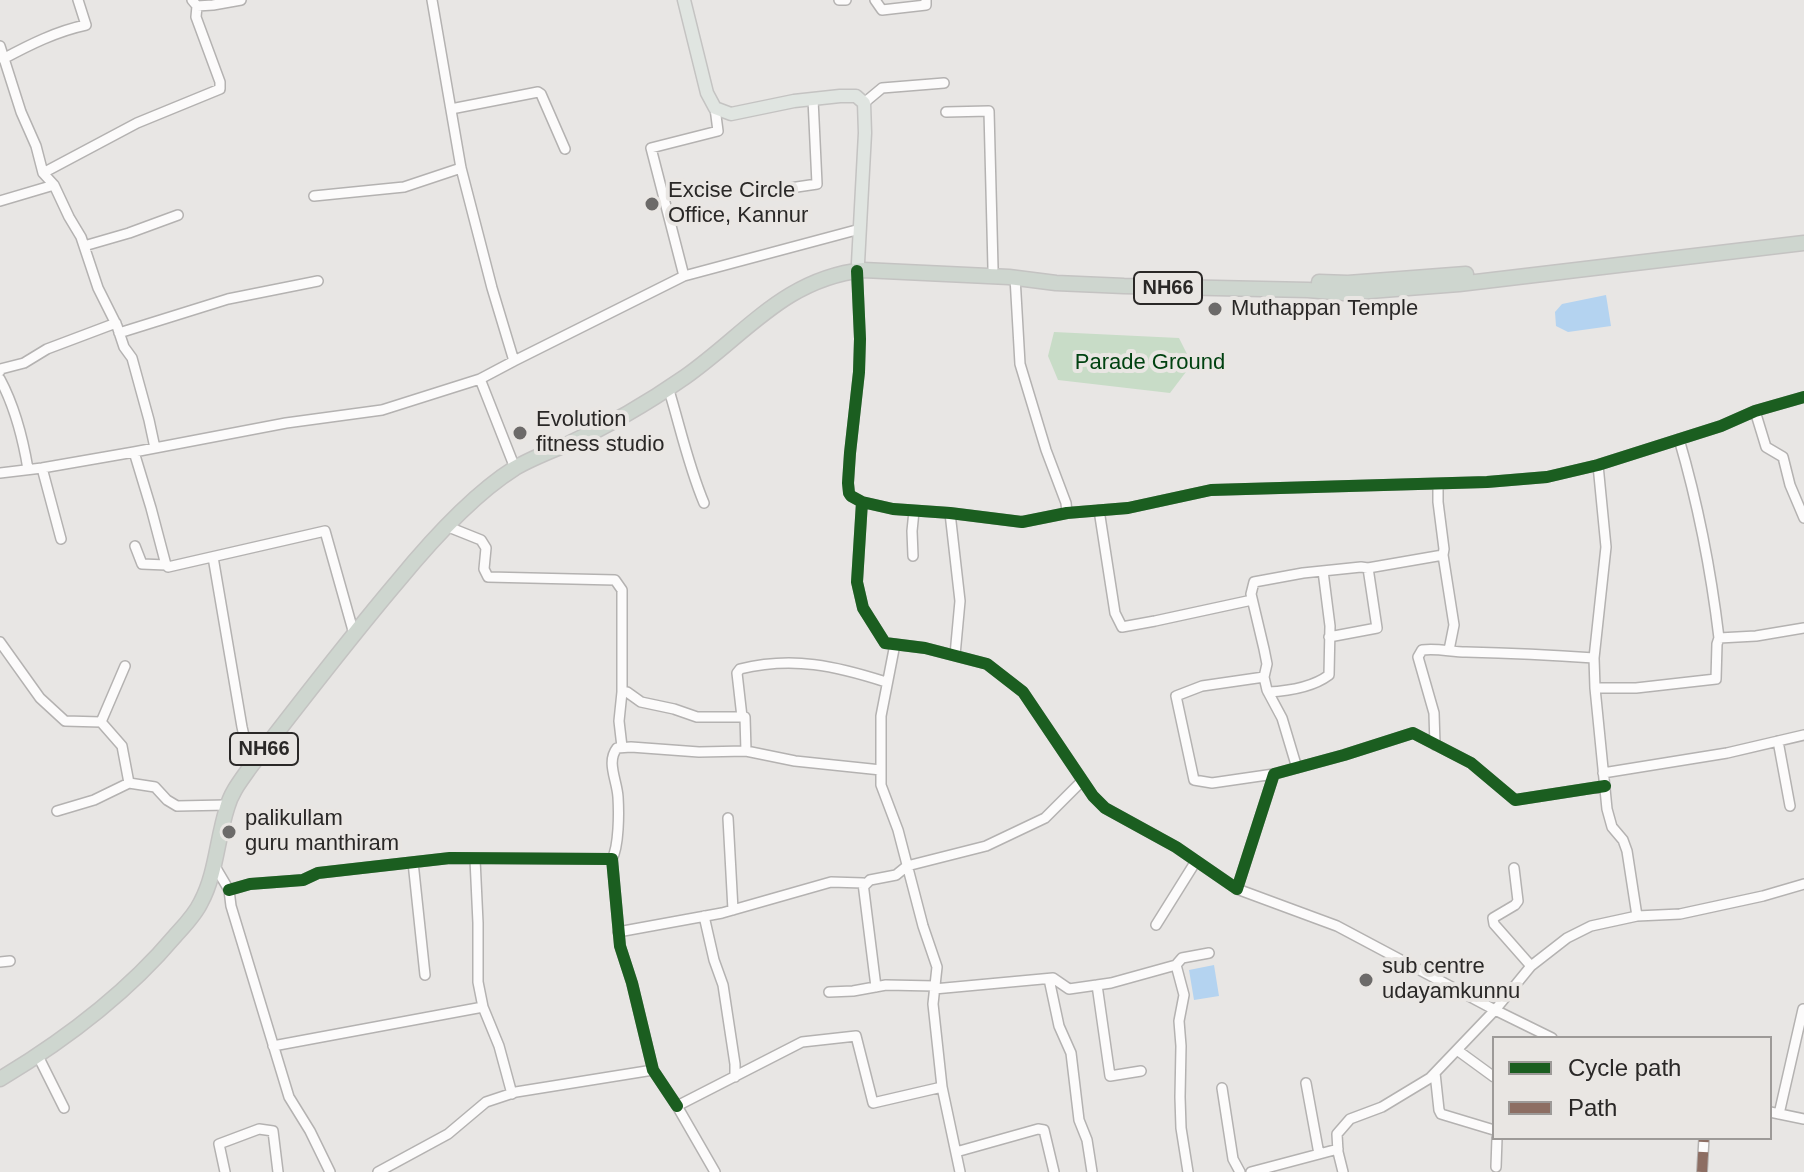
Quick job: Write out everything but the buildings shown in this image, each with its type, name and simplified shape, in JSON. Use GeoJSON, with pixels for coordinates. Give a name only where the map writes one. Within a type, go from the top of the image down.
{"type":"FeatureCollection","features":[{"type":"Feature","properties":{"kind":"highway","name":"NH66"},"geometry":{"type":"LineString","coordinates":[[0,1079],[38,1056],[93,1015],[162,951],[200,905],[209,885],[227,805],[237,787],[354,634],[448,524],[515,468],[627,414],[668,387],[677,375],[764,303],[806,277],[830,268],[993,268],[1067,276],[1348,283],[1504,272],[1667,250],[1804,236]]}},
{"type":"Feature","properties":{"kind":"highway","name":"NH66"},"geometry":{"type":"LineString","coordinates":[[857,267],[1015,277],[1056,283],[1344,293],[1459,284],[1804,243]]}},
{"type":"Feature","properties":{"kind":"main road"},"geometry":{"type":"LineString","coordinates":[[684,0],[707,93],[715,108],[731,114],[840,96],[856,96],[864,103],[857,267]]}},
{"type":"Feature","properties":{"kind":"street"},"geometry":{"type":"LineString","coordinates":[[3,59],[33,43],[86,25],[78,0]]}},
{"type":"Feature","properties":{"kind":"street"},"geometry":{"type":"LineString","coordinates":[[43,173],[137,123],[220,89],[194,3],[213,5],[241,0]]}},
{"type":"Feature","properties":{"kind":"street"},"geometry":{"type":"LineString","coordinates":[[432,0],[461,168],[514,361]]}},
{"type":"Feature","properties":{"kind":"street"},"geometry":{"type":"LineString","coordinates":[[839,0],[846,0]]}},
{"type":"Feature","properties":{"kind":"street"},"geometry":{"type":"LineString","coordinates":[[875,0],[882,10],[926,5],[926,0]]}},
{"type":"Feature","properties":{"kind":"street"},"geometry":{"type":"LineString","coordinates":[[0,46],[43,173],[54,185],[84,246],[98,288],[132,358],[155,448]]}},
{"type":"Feature","properties":{"kind":"street"},"geometry":{"type":"LineString","coordinates":[[864,103],[882,88],[944,83]]}},
{"type":"Feature","properties":{"kind":"street"},"geometry":{"type":"LineString","coordinates":[[451,109],[538,92],[565,149]]}},
{"type":"Feature","properties":{"kind":"street"},"geometry":{"type":"LineString","coordinates":[[790,188],[817,184],[813,99]]}},
{"type":"Feature","properties":{"kind":"street"},"geometry":{"type":"LineString","coordinates":[[684,276],[651,148],[718,131],[715,108]]}},
{"type":"Feature","properties":{"kind":"street"},"geometry":{"type":"LineString","coordinates":[[946,112],[989,111],[993,268]]}},
{"type":"Feature","properties":{"kind":"street"},"geometry":{"type":"LineString","coordinates":[[314,196],[404,187],[461,168]]}},
{"type":"Feature","properties":{"kind":"street"},"geometry":{"type":"LineString","coordinates":[[0,201],[54,185]]}},
{"type":"Feature","properties":{"kind":"street"},"geometry":{"type":"LineString","coordinates":[[84,246],[178,215]]}},
{"type":"Feature","properties":{"kind":"street"},"geometry":{"type":"LineString","coordinates":[[0,473],[286,423],[382,410],[480,379],[684,276],[860,229]]}},
{"type":"Feature","properties":{"kind":"street"},"geometry":{"type":"LineString","coordinates":[[857,267],[860,350],[848,483],[851,496],[862,502],[914,511],[1022,522],[1067,513],[1128,508],[1211,490],[1438,484],[1547,477],[1598,465],[1804,397]]}},
{"type":"Feature","properties":{"kind":"street"},"geometry":{"type":"LineString","coordinates":[[1015,277],[1020,364],[1067,513]]}},
{"type":"Feature","properties":{"kind":"street"},"geometry":{"type":"LineString","coordinates":[[0,371],[24,363],[75,337],[228,299],[318,281]]}},
{"type":"Feature","properties":{"kind":"street"},"geometry":{"type":"LineString","coordinates":[[0,379],[23,439],[28,469]]}},
{"type":"Feature","properties":{"kind":"street"},"geometry":{"type":"LineString","coordinates":[[480,379],[515,468]]}},
{"type":"Feature","properties":{"kind":"street"},"geometry":{"type":"LineString","coordinates":[[668,387],[687,457],[704,503]]}},
{"type":"Feature","properties":{"kind":"street"},"geometry":{"type":"LineString","coordinates":[[1755,411],[1766,447],[1783,457],[1790,485],[1804,518]]}},
{"type":"Feature","properties":{"kind":"street"},"geometry":{"type":"LineString","coordinates":[[1595,688],[1636,688],[1716,679],[1719,638],[1708,561],[1679,439]]}},
{"type":"Feature","properties":{"kind":"street"},"geometry":{"type":"LineString","coordinates":[[134,452],[166,565]]}},
{"type":"Feature","properties":{"kind":"street"},"geometry":{"type":"LineString","coordinates":[[1598,465],[1606,547],[1594,658],[1595,688],[1607,809],[1612,827],[1623,840],[1627,851],[1637,916]]}},
{"type":"Feature","properties":{"kind":"street"},"geometry":{"type":"LineString","coordinates":[[42,468],[61,539]]}},
{"type":"Feature","properties":{"kind":"street"},"geometry":{"type":"LineString","coordinates":[[1438,484],[1443,555],[1454,625],[1449,650]]}},
{"type":"Feature","properties":{"kind":"street"},"geometry":{"type":"LineString","coordinates":[[862,502],[857,582],[863,608],[885,643],[925,648],[987,664],[1023,692],[1082,781],[1105,808],[1176,847],[1237,889],[1337,926],[1548,1036]]}},
{"type":"Feature","properties":{"kind":"street"},"geometry":{"type":"LineString","coordinates":[[1099,510],[1115,613],[1122,627],[1252,600]]}},
{"type":"Feature","properties":{"kind":"street"},"geometry":{"type":"LineString","coordinates":[[913,556],[914,511]]}},
{"type":"Feature","properties":{"kind":"street"},"geometry":{"type":"LineString","coordinates":[[950,513],[960,601],[955,655]]}},
{"type":"Feature","properties":{"kind":"street"},"geometry":{"type":"LineString","coordinates":[[448,524],[481,540],[486,548],[484,569],[488,577],[615,580],[622,590],[619,721],[622,747]]}},
{"type":"Feature","properties":{"kind":"street"},"geometry":{"type":"LineString","coordinates":[[135,546],[142,564],[168,567],[325,531],[354,634]]}},
{"type":"Feature","properties":{"kind":"street"},"geometry":{"type":"LineString","coordinates":[[1297,768],[1282,718],[1264,677],[1267,664],[1251,594],[1254,582],[1443,555]]}},
{"type":"Feature","properties":{"kind":"street"},"geometry":{"type":"LineString","coordinates":[[213,557],[251,766]]}},
{"type":"Feature","properties":{"kind":"street"},"geometry":{"type":"LineString","coordinates":[[1329,637],[1377,628],[1368,568]]}},
{"type":"Feature","properties":{"kind":"street"},"geometry":{"type":"LineString","coordinates":[[1268,692],[1310,684],[1329,675],[1323,571]]}},
{"type":"Feature","properties":{"kind":"street"},"geometry":{"type":"LineString","coordinates":[[1719,638],[1804,628]]}},
{"type":"Feature","properties":{"kind":"street"},"geometry":{"type":"LineString","coordinates":[[0,642],[40,698],[65,721],[101,722],[122,746],[129,783]]}},
{"type":"Feature","properties":{"kind":"street"},"geometry":{"type":"LineString","coordinates":[[895,644],[881,716],[881,785],[898,830],[937,967],[933,1004],[942,1087],[960,1172]]}},
{"type":"Feature","properties":{"kind":"street"},"geometry":{"type":"LineString","coordinates":[[1435,745],[1434,713],[1418,657],[1422,650],[1435,648],[1594,658]]}},
{"type":"Feature","properties":{"kind":"street"},"geometry":{"type":"LineString","coordinates":[[746,751],[745,717],[742,717],[737,673],[740,669],[795,662],[840,667],[886,682]]}},
{"type":"Feature","properties":{"kind":"street"},"geometry":{"type":"LineString","coordinates":[[101,722],[125,666]]}},
{"type":"Feature","properties":{"kind":"street"},"geometry":{"type":"LineString","coordinates":[[1264,677],[1202,686],[1176,696],[1194,780],[1212,783],[1274,774],[1413,733],[1471,763],[1515,800],[1605,786]]}},
{"type":"Feature","properties":{"kind":"street"},"geometry":{"type":"LineString","coordinates":[[622,692],[641,702],[697,717],[742,717]]}},
{"type":"Feature","properties":{"kind":"street"},"geometry":{"type":"LineString","coordinates":[[1603,773],[1727,753],[1804,735]]}},
{"type":"Feature","properties":{"kind":"street"},"geometry":{"type":"LineString","coordinates":[[1778,741],[1790,806]]}},
{"type":"Feature","properties":{"kind":"street"},"geometry":{"type":"LineString","coordinates":[[715,1172],[653,1070],[620,946],[612,859],[616,848],[618,796],[613,771],[615,750],[622,747],[699,752],[746,751],[795,761],[881,770]]}},
{"type":"Feature","properties":{"kind":"street"},"geometry":{"type":"LineString","coordinates":[[1237,889],[1274,774]]}},
{"type":"Feature","properties":{"kind":"street"},"geometry":{"type":"LineString","coordinates":[[864,886],[870,880],[896,875],[907,866],[986,846],[1045,818],[1082,781]]}},
{"type":"Feature","properties":{"kind":"street"},"geometry":{"type":"LineString","coordinates":[[57,811],[94,800],[129,783],[155,787],[177,806],[227,805]]}},
{"type":"Feature","properties":{"kind":"street"},"geometry":{"type":"LineString","coordinates":[[728,818],[733,910]]}},
{"type":"Feature","properties":{"kind":"street"},"geometry":{"type":"LineString","coordinates":[[229,890],[250,884],[303,880],[318,873],[450,858],[612,859]]}},
{"type":"Feature","properties":{"kind":"street"},"geometry":{"type":"LineString","coordinates":[[475,859],[478,982],[483,1007],[499,1046],[512,1094]]}},
{"type":"Feature","properties":{"kind":"street"},"geometry":{"type":"LineString","coordinates":[[1156,925],[1196,861]]}},
{"type":"Feature","properties":{"kind":"street"},"geometry":{"type":"LineString","coordinates":[[213,862],[229,890],[231,906],[289,1097],[330,1172]]}},
{"type":"Feature","properties":{"kind":"street"},"geometry":{"type":"LineString","coordinates":[[413,862],[425,975]]}},
{"type":"Feature","properties":{"kind":"street"},"geometry":{"type":"LineString","coordinates":[[1514,868],[1518,901],[1493,918],[1494,924],[1531,966]]}},
{"type":"Feature","properties":{"kind":"street"},"geometry":{"type":"LineString","coordinates":[[618,932],[733,910],[831,882],[863,883],[876,987]]}},
{"type":"Feature","properties":{"kind":"street"},"geometry":{"type":"LineString","coordinates":[[1343,1172],[1337,1134],[1350,1119],[1382,1107],[1430,1078],[1495,1010],[1531,966],[1567,938],[1591,926],[1637,916],[1680,914],[1804,884]]}},
{"type":"Feature","properties":{"kind":"street"},"geometry":{"type":"LineString","coordinates":[[704,916],[723,985],[735,1077]]}},
{"type":"Feature","properties":{"kind":"street"},"geometry":{"type":"LineString","coordinates":[[829,992],[886,985],[934,988],[1053,978],[1069,989],[1111,983],[1176,965],[1182,958],[1209,953]]}},
{"type":"Feature","properties":{"kind":"street"},"geometry":{"type":"LineString","coordinates":[[1176,965],[1184,995],[1179,1021],[1180,1097],[1188,1172]]}},
{"type":"Feature","properties":{"kind":"street"},"geometry":{"type":"LineString","coordinates":[[1049,979],[1059,1026],[1071,1053],[1079,1120],[1087,1140],[1092,1172]]}},
{"type":"Feature","properties":{"kind":"street"},"geometry":{"type":"LineString","coordinates":[[1097,985],[1110,1076],[1141,1071]]}},
{"type":"Feature","properties":{"kind":"street"},"geometry":{"type":"LineString","coordinates":[[273,1046],[483,1007]]}},
{"type":"Feature","properties":{"kind":"street"},"geometry":{"type":"LineString","coordinates":[[1803,1009],[1775,1113],[1804,1119]]}},
{"type":"Feature","properties":{"kind":"street"},"geometry":{"type":"LineString","coordinates":[[677,1106],[802,1042],[856,1036],[873,1103],[942,1087]]}},
{"type":"Feature","properties":{"kind":"street"},"geometry":{"type":"LineString","coordinates":[[1457,1050],[1492,1076]]}},
{"type":"Feature","properties":{"kind":"street"},"geometry":{"type":"LineString","coordinates":[[38,1056],[64,1108]]}},
{"type":"Feature","properties":{"kind":"street"},"geometry":{"type":"LineString","coordinates":[[378,1172],[448,1134],[486,1102],[512,1094],[653,1070]]}},
{"type":"Feature","properties":{"kind":"street"},"geometry":{"type":"LineString","coordinates":[[1435,1073],[1441,1114],[1492,1129]]}},
{"type":"Feature","properties":{"kind":"street"},"geometry":{"type":"LineString","coordinates":[[1306,1083],[1319,1154]]}},
{"type":"Feature","properties":{"kind":"street"},"geometry":{"type":"LineString","coordinates":[[1222,1088],[1233,1159],[1240,1172]]}},
{"type":"Feature","properties":{"kind":"street"},"geometry":{"type":"LineString","coordinates":[[225,1172],[219,1144],[259,1129],[273,1131],[278,1172]]}},
{"type":"Feature","properties":{"kind":"street"},"geometry":{"type":"LineString","coordinates":[[956,1152],[1038,1129],[1044,1130],[1054,1172]]}},
{"type":"Feature","properties":{"kind":"street"},"geometry":{"type":"LineString","coordinates":[[1496,1167],[1497,1140]]}},
{"type":"Feature","properties":{"kind":"street"},"geometry":{"type":"LineString","coordinates":[[1702,1172],[1704,1140]]}},
{"type":"Feature","properties":{"kind":"street"},"geometry":{"type":"LineString","coordinates":[[1251,1172],[1338,1149]]}},
{"type":"Feature","properties":{"kind":"green space","name":"Parade Ground"},"geometry":{"type":"Polygon","coordinates":[[[1054,332],[1179,338],[1192,364],[1170,393],[1058,380],[1048,356],[1054,332]]]}},
{"type":"Feature","properties":{"kind":"water"},"geometry":{"type":"Polygon","coordinates":[[[1606,295],[1611,326],[1568,332],[1556,326],[1555,312],[1562,304],[1606,295]]]}},
{"type":"Feature","properties":{"kind":"water"},"geometry":{"type":"Polygon","coordinates":[[[1214,965],[1219,996],[1194,1000],[1189,970],[1214,965]]]}},
{"type":"Feature","properties":{"kind":"marked path"},"geometry":{"type":"LineString","coordinates":[[1702,1172],[1704,1140]]}},
{"type":"Feature","properties":{"kind":"cycle path"},"geometry":{"type":"LineString","coordinates":[[857,271],[859,372],[849,493],[862,502],[893,509],[1022,522],[1067,513],[1128,508],[1211,490],[1487,482],[1547,477],[1598,465],[1804,397]]}},
{"type":"Feature","properties":{"kind":"cycle path"},"geometry":{"type":"LineString","coordinates":[[862,502],[857,582],[863,608],[885,643],[925,648],[987,664],[1023,692],[1093,796],[1105,808],[1176,847],[1237,889],[1274,774],[1413,733],[1471,763],[1515,800],[1605,786]]}},
{"type":"Feature","properties":{"kind":"cycle path"},"geometry":{"type":"LineString","coordinates":[[229,890],[250,884],[303,880],[318,873],[450,858],[612,859],[620,946],[653,1070],[677,1106]]}},
{"type":"Feature","properties":{"kind":"place","name":"Excise Circle Office, Kannur"},"geometry":{"type":"Point","coordinates":[652,204]}},
{"type":"Feature","properties":{"kind":"place","name":"Muthappan Temple"},"geometry":{"type":"Point","coordinates":[1215,309]}},
{"type":"Feature","properties":{"kind":"place","name":"Evolution fitness studio"},"geometry":{"type":"Point","coordinates":[520,433]}},
{"type":"Feature","properties":{"kind":"place","name":"palikullam guru manthiram"},"geometry":{"type":"Point","coordinates":[229,832]}},
{"type":"Feature","properties":{"kind":"place","name":"sub centre udayamkunnu"},"geometry":{"type":"Point","coordinates":[1366,980]}}]}
